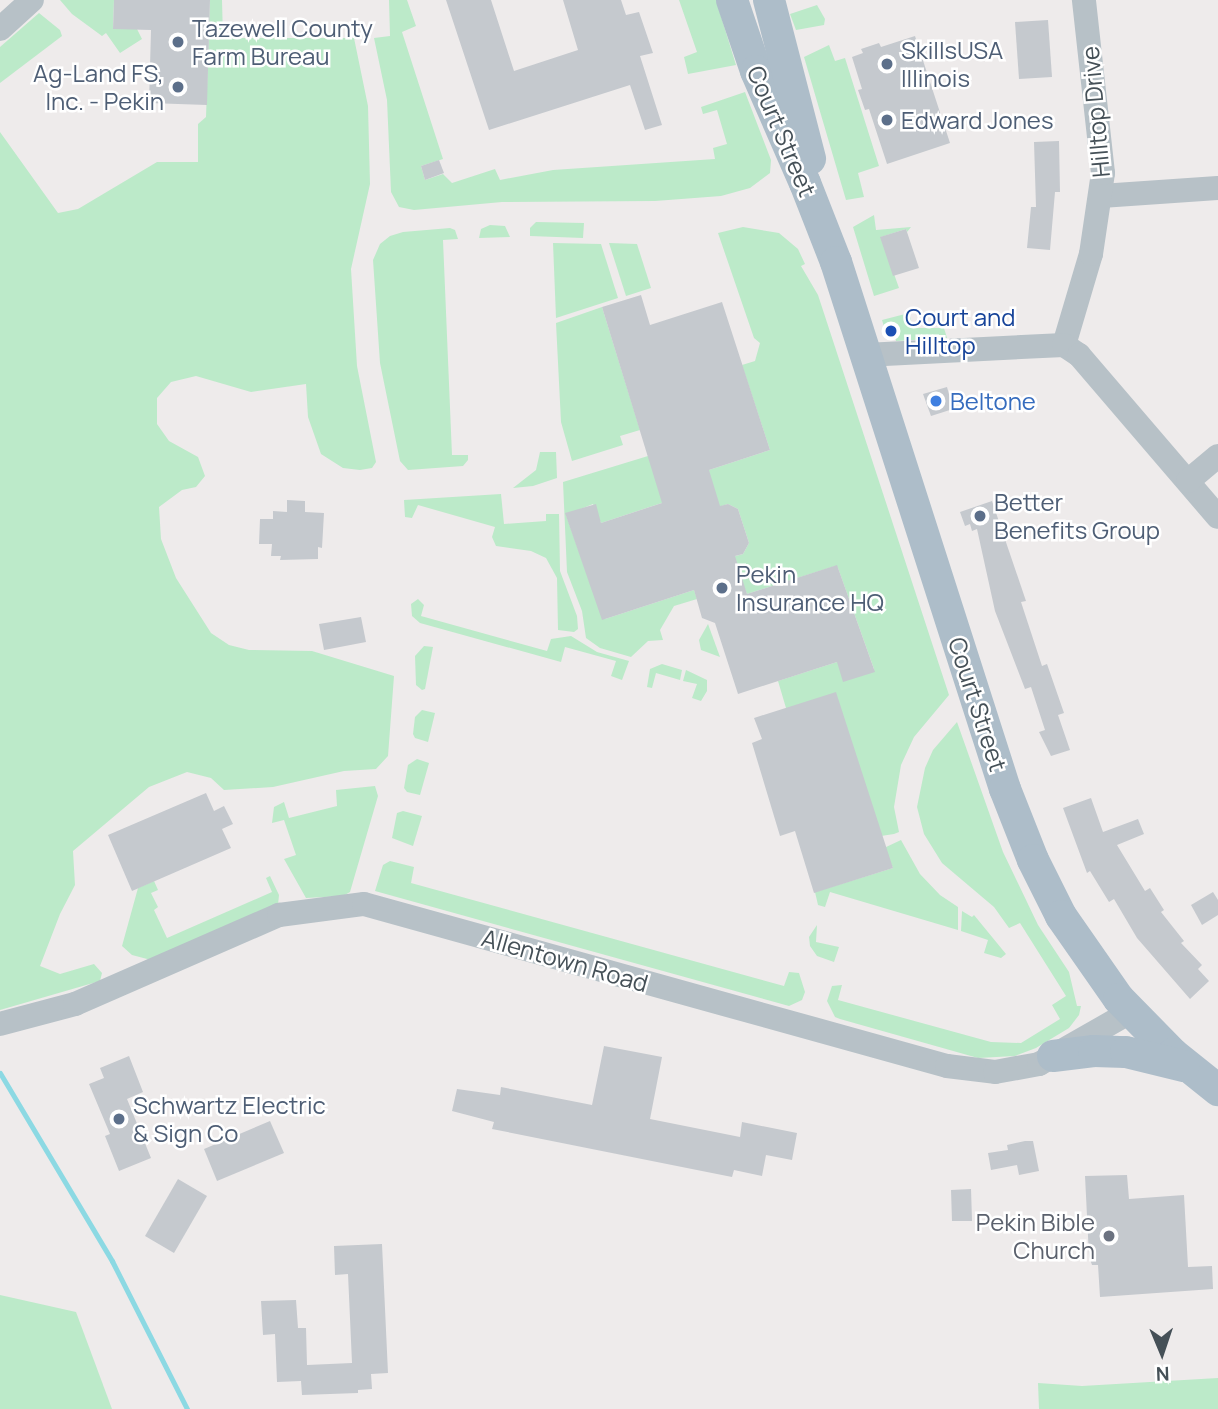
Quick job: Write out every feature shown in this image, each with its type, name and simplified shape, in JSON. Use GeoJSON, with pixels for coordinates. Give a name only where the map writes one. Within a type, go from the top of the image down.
{"type":"FeatureCollection","features":[{"type":"Feature","properties":{"kind":"main road","name":"Court Street"},"geometry":{"type":"LineString","coordinates":[[732,0],[756,71],[806,183],[836,262]]}},
{"type":"Feature","properties":{"kind":"main road","name":"Court Street"},"geometry":{"type":"LineString","coordinates":[[769,0],[836,262],[1005,789],[1025,840],[1061,916],[1090,960],[1130,1012],[1218,1090]]}},
{"type":"Feature","properties":{"kind":"main road"},"geometry":{"type":"LineString","coordinates":[[1054,1056],[1094,1051],[1126,1052],[1191,1068]]}},
{"type":"Feature","properties":{"kind":"street"},"geometry":{"type":"LineString","coordinates":[[0,29],[32,0]]}},
{"type":"Feature","properties":{"kind":"street","name":"Hilltop Drive"},"geometry":{"type":"LineString","coordinates":[[1064,345],[1091,254],[1101,196],[1102,157],[1084,0]]}},
{"type":"Feature","properties":{"kind":"street"},"geometry":{"type":"LineString","coordinates":[[1101,196],[1218,188]]}},
{"type":"Feature","properties":{"kind":"street"},"geometry":{"type":"LineString","coordinates":[[865,355],[1064,345],[1079,355],[1218,517]]}},
{"type":"Feature","properties":{"kind":"street"},"geometry":{"type":"LineString","coordinates":[[1188,481],[1218,456]]}},
{"type":"Feature","properties":{"kind":"street","name":"Allentown Road"},"geometry":{"type":"LineString","coordinates":[[0,1024],[75,1004],[279,915],[303,909],[364,904],[947,1066],[995,1072],[1039,1065],[1130,1012]]}},
{"type":"Feature","properties":{"kind":"green space"},"geometry":{"type":"Polygon","coordinates":[[[60,0],[114,0],[113,28],[137,29],[142,39],[120,53],[106,33],[102,36],[72,14],[60,0]]]}},
{"type":"Feature","properties":{"kind":"green space"},"geometry":{"type":"Polygon","coordinates":[[[210,0],[222,0],[223,38],[354,38],[368,106],[370,184],[351,269],[357,366],[376,462],[372,468],[343,468],[321,454],[308,417],[306,384],[251,392],[196,376],[171,382],[157,398],[157,424],[169,441],[198,457],[205,476],[196,487],[182,490],[159,507],[161,539],[176,578],[211,633],[229,645],[249,650],[312,651],[394,676],[388,756],[376,769],[344,771],[273,787],[224,790],[211,778],[187,772],[149,787],[73,851],[75,885],[60,914],[40,966],[60,974],[94,964],[102,973],[100,981],[0,1010],[0,132],[58,213],[78,209],[157,162],[198,162],[198,124],[206,117],[210,0]]]}},
{"type":"Feature","properties":{"kind":"green space"},"geometry":{"type":"Polygon","coordinates":[[[389,0],[407,0],[416,26],[402,32],[443,159],[421,166],[425,180],[443,174],[452,183],[495,169],[500,180],[553,170],[715,159],[713,148],[727,144],[717,110],[703,114],[701,107],[745,92],[771,160],[770,173],[750,188],[721,196],[655,201],[502,202],[414,210],[399,207],[391,192],[387,100],[374,38],[390,36],[389,0]]]}},
{"type":"Feature","properties":{"kind":"green space"},"geometry":{"type":"Polygon","coordinates":[[[679,0],[716,0],[736,65],[688,74],[684,57],[697,52],[679,0]]]}},
{"type":"Feature","properties":{"kind":"green space"},"geometry":{"type":"Polygon","coordinates":[[[817,5],[825,19],[824,25],[796,30],[790,14],[817,5]]]}},
{"type":"Feature","properties":{"kind":"green space"},"geometry":{"type":"Polygon","coordinates":[[[39,13],[60,30],[62,36],[0,83],[0,47],[39,13]]]}},
{"type":"Feature","properties":{"kind":"green space"},"geometry":{"type":"Polygon","coordinates":[[[829,45],[835,61],[845,58],[879,166],[858,173],[864,197],[846,200],[804,57],[829,45]]]}},
{"type":"Feature","properties":{"kind":"green space"},"geometry":{"type":"Polygon","coordinates":[[[874,215],[876,230],[911,227],[907,232],[906,229],[881,237],[899,288],[874,296],[853,227],[874,215]]]}},
{"type":"Feature","properties":{"kind":"green space"},"geometry":{"type":"Polygon","coordinates":[[[536,222],[584,223],[583,238],[530,236],[530,228],[536,222]]]}},
{"type":"Feature","properties":{"kind":"green space"},"geometry":{"type":"Polygon","coordinates":[[[490,225],[505,226],[510,237],[479,238],[481,229],[490,225]]]}},
{"type":"Feature","properties":{"kind":"green space"},"geometry":{"type":"Polygon","coordinates":[[[743,227],[779,233],[798,249],[805,264],[801,266],[818,295],[949,695],[914,737],[901,765],[894,807],[899,832],[894,834],[881,836],[786,708],[778,681],[837,662],[874,669],[838,568],[835,566],[747,594],[732,557],[743,554],[749,543],[738,509],[728,504],[712,509],[709,470],[770,450],[742,365],[755,361],[760,343],[754,338],[718,233],[743,227]]]}},
{"type":"Feature","properties":{"kind":"green space"},"geometry":{"type":"Polygon","coordinates":[[[450,228],[455,230],[458,239],[443,240],[452,455],[468,455],[468,460],[463,466],[408,470],[400,461],[380,363],[373,260],[380,244],[390,236],[403,232],[450,228]]]}},
{"type":"Feature","properties":{"kind":"green space"},"geometry":{"type":"Polygon","coordinates":[[[553,243],[601,244],[618,298],[556,318],[553,243]]]}},
{"type":"Feature","properties":{"kind":"green space"},"geometry":{"type":"Polygon","coordinates":[[[609,243],[637,244],[651,288],[626,296],[609,243]]]}},
{"type":"Feature","properties":{"kind":"green space"},"geometry":{"type":"Polygon","coordinates":[[[602,307],[640,430],[620,436],[623,445],[572,461],[561,422],[556,323],[602,307]]]}},
{"type":"Feature","properties":{"kind":"green space"},"geometry":{"type":"Polygon","coordinates":[[[909,313],[913,328],[944,328],[947,338],[896,341],[895,336],[886,333],[882,320],[909,313]]]}},
{"type":"Feature","properties":{"kind":"green space"},"geometry":{"type":"Polygon","coordinates":[[[540,452],[556,452],[557,478],[533,486],[513,488],[536,470],[540,452]]]}},
{"type":"Feature","properties":{"kind":"green space"},"geometry":{"type":"Polygon","coordinates":[[[648,456],[680,497],[601,523],[593,504],[566,515],[602,617],[605,619],[694,590],[697,599],[674,606],[660,630],[663,640],[648,641],[631,657],[600,648],[586,638],[582,611],[567,572],[563,482],[648,456]]]}},
{"type":"Feature","properties":{"kind":"green space"},"geometry":{"type":"Polygon","coordinates":[[[501,494],[504,524],[546,521],[546,514],[559,514],[560,571],[577,616],[578,629],[574,632],[558,630],[557,578],[546,558],[531,551],[496,546],[492,537],[495,527],[418,505],[412,518],[405,517],[404,500],[501,494]]]}},
{"type":"Feature","properties":{"kind":"green space"},"geometry":{"type":"Polygon","coordinates":[[[418,599],[424,605],[421,616],[547,651],[551,639],[571,636],[597,652],[629,661],[622,680],[611,676],[616,661],[565,647],[561,662],[420,623],[412,616],[411,604],[418,599]]]}},
{"type":"Feature","properties":{"kind":"green space"},"geometry":{"type":"Polygon","coordinates":[[[708,624],[720,657],[701,650],[699,640],[708,624]]]}},
{"type":"Feature","properties":{"kind":"green space"},"geometry":{"type":"Polygon","coordinates":[[[424,646],[433,647],[425,689],[422,690],[416,685],[415,656],[424,646]]]}},
{"type":"Feature","properties":{"kind":"green space"},"geometry":{"type":"Polygon","coordinates":[[[662,664],[682,670],[680,680],[656,673],[652,688],[647,687],[650,669],[662,664]]]}},
{"type":"Feature","properties":{"kind":"green space"},"geometry":{"type":"Polygon","coordinates":[[[686,670],[707,680],[707,691],[701,701],[692,698],[697,684],[683,681],[686,670]]]}},
{"type":"Feature","properties":{"kind":"green space"},"geometry":{"type":"Polygon","coordinates":[[[422,710],[435,713],[428,742],[415,738],[413,734],[415,717],[422,710]]]}},
{"type":"Feature","properties":{"kind":"green space"},"geometry":{"type":"Polygon","coordinates":[[[957,722],[1003,852],[1038,925],[1069,972],[1077,1006],[1081,1006],[1079,1015],[1069,1028],[1036,1048],[1015,1056],[978,1058],[840,1019],[835,1017],[827,1001],[832,986],[842,985],[838,1000],[991,1042],[1021,1043],[1060,1019],[1052,1005],[1066,996],[1020,923],[1009,928],[994,907],[942,863],[924,834],[917,807],[925,768],[933,750],[957,722]]]}},
{"type":"Feature","properties":{"kind":"green space"},"geometry":{"type":"Polygon","coordinates":[[[417,759],[429,763],[420,795],[407,792],[404,788],[408,765],[417,759]]]}},
{"type":"Feature","properties":{"kind":"green space"},"geometry":{"type":"Polygon","coordinates":[[[375,786],[378,796],[350,892],[343,896],[306,898],[284,859],[296,855],[284,820],[272,823],[274,807],[284,802],[289,818],[337,806],[336,790],[375,786]]]}},
{"type":"Feature","properties":{"kind":"green space"},"geometry":{"type":"Polygon","coordinates":[[[403,811],[422,816],[413,846],[392,838],[397,813],[403,811]]]}},
{"type":"Feature","properties":{"kind":"green space"},"geometry":{"type":"Polygon","coordinates":[[[901,840],[920,874],[940,895],[958,907],[958,930],[830,892],[825,907],[818,905],[815,892],[893,868],[884,848],[901,840]]]}},
{"type":"Feature","properties":{"kind":"green space"},"geometry":{"type":"Polygon","coordinates":[[[390,861],[414,867],[411,883],[784,986],[789,972],[799,973],[805,992],[802,1000],[789,1006],[375,891],[383,865],[390,861]]]}},
{"type":"Feature","properties":{"kind":"green space"},"geometry":{"type":"Polygon","coordinates":[[[270,876],[279,895],[278,905],[151,960],[132,955],[122,946],[138,888],[154,881],[158,890],[151,893],[158,907],[154,910],[167,938],[272,892],[266,878],[270,876]]]}},
{"type":"Feature","properties":{"kind":"green space"},"geometry":{"type":"Polygon","coordinates":[[[962,911],[972,917],[974,915],[1006,954],[1001,958],[984,953],[988,940],[961,931],[962,911]]]}},
{"type":"Feature","properties":{"kind":"green space"},"geometry":{"type":"Polygon","coordinates":[[[817,925],[816,942],[839,947],[834,962],[817,956],[810,946],[809,937],[817,925]]]}},
{"type":"Feature","properties":{"kind":"green space"},"geometry":{"type":"Polygon","coordinates":[[[0,1295],[76,1312],[112,1409],[0,1409],[0,1295]]]}},
{"type":"Feature","properties":{"kind":"green space"},"geometry":{"type":"Polygon","coordinates":[[[1218,1378],[1218,1409],[1039,1409],[1038,1383],[1082,1386],[1218,1378]]]}},
{"type":"Feature","properties":{"kind":"building"},"geometry":{"type":"Polygon","coordinates":[[[114,0],[210,0],[207,105],[149,103],[151,30],[113,29],[114,0]]]}},
{"type":"Feature","properties":{"kind":"building"},"geometry":{"type":"Polygon","coordinates":[[[446,0],[491,0],[514,71],[578,50],[563,0],[621,0],[626,15],[639,12],[653,53],[640,56],[662,125],[645,130],[630,85],[489,130],[446,0]]]}},
{"type":"Feature","properties":{"kind":"building"},"geometry":{"type":"Polygon","coordinates":[[[1048,20],[1052,77],[1019,79],[1015,22],[1048,20]]]}},
{"type":"Feature","properties":{"kind":"building"},"geometry":{"type":"Polygon","coordinates":[[[915,36],[950,143],[887,164],[869,109],[865,110],[858,90],[862,89],[852,57],[863,53],[861,49],[879,43],[881,47],[915,36]]]}},
{"type":"Feature","properties":{"kind":"building"},"geometry":{"type":"Polygon","coordinates":[[[1059,141],[1060,192],[1055,192],[1050,250],[1027,248],[1031,207],[1036,207],[1034,142],[1059,141]]]}},
{"type":"Feature","properties":{"kind":"building"},"geometry":{"type":"Polygon","coordinates":[[[439,160],[444,173],[425,180],[421,166],[439,160]]]}},
{"type":"Feature","properties":{"kind":"building"},"geometry":{"type":"Polygon","coordinates":[[[906,229],[919,268],[893,276],[880,237],[906,229]]]}},
{"type":"Feature","properties":{"kind":"building"},"geometry":{"type":"Polygon","coordinates":[[[641,295],[650,325],[722,302],[770,450],[709,470],[720,506],[728,504],[738,509],[749,543],[743,554],[735,556],[747,594],[837,565],[875,672],[843,682],[837,662],[738,694],[715,623],[702,618],[694,590],[602,620],[565,513],[596,504],[601,523],[662,503],[602,307],[641,295]]]}},
{"type":"Feature","properties":{"kind":"building"},"geometry":{"type":"Polygon","coordinates":[[[947,387],[953,409],[931,416],[923,394],[947,387]]]}},
{"type":"Feature","properties":{"kind":"building"},"geometry":{"type":"Polygon","coordinates":[[[287,500],[305,501],[305,512],[324,513],[322,548],[318,547],[318,559],[280,560],[281,556],[271,556],[272,544],[259,544],[260,519],[273,519],[273,511],[287,512],[287,500]]]}},
{"type":"Feature","properties":{"kind":"building"},"geometry":{"type":"Polygon","coordinates":[[[992,501],[1026,601],[1021,602],[1042,666],[1047,664],[1064,713],[1058,715],[1070,750],[1051,756],[1039,732],[1045,730],[1031,687],[1025,689],[995,611],[977,529],[972,531],[970,524],[965,526],[960,512],[992,501]]]}},
{"type":"Feature","properties":{"kind":"building"},"geometry":{"type":"Polygon","coordinates":[[[361,617],[366,642],[324,650],[319,624],[361,617]]]}},
{"type":"Feature","properties":{"kind":"building"},"geometry":{"type":"Polygon","coordinates":[[[836,692],[893,868],[814,893],[795,831],[780,836],[752,743],[762,739],[754,718],[836,692]]]}},
{"type":"Feature","properties":{"kind":"building"},"geometry":{"type":"Polygon","coordinates":[[[206,793],[214,811],[224,806],[233,824],[222,829],[231,848],[132,891],[108,835],[206,793]]]}},
{"type":"Feature","properties":{"kind":"building"},"geometry":{"type":"Polygon","coordinates":[[[1091,798],[1103,832],[1138,819],[1144,834],[1117,845],[1145,891],[1150,888],[1164,910],[1161,912],[1184,941],[1181,943],[1202,965],[1198,969],[1209,981],[1190,999],[1137,938],[1114,899],[1109,902],[1090,871],[1087,873],[1063,808],[1091,798]]]}},
{"type":"Feature","properties":{"kind":"building"},"geometry":{"type":"Polygon","coordinates":[[[1213,892],[1218,900],[1218,915],[1202,925],[1191,905],[1213,892]]]}},
{"type":"Feature","properties":{"kind":"building"},"geometry":{"type":"Polygon","coordinates":[[[604,1046],[662,1057],[650,1119],[740,1137],[742,1122],[797,1133],[792,1160],[766,1155],[762,1176],[734,1170],[732,1177],[492,1129],[494,1122],[452,1111],[457,1089],[500,1095],[501,1087],[592,1105],[604,1046]]]}},
{"type":"Feature","properties":{"kind":"building"},"geometry":{"type":"Polygon","coordinates":[[[129,1056],[143,1092],[127,1099],[151,1158],[119,1171],[105,1136],[110,1134],[89,1084],[104,1078],[100,1068],[129,1056]]]}},
{"type":"Feature","properties":{"kind":"building"},"geometry":{"type":"Polygon","coordinates":[[[270,1121],[284,1153],[217,1181],[204,1149],[270,1121]]]}},
{"type":"Feature","properties":{"kind":"building"},"geometry":{"type":"Polygon","coordinates":[[[1033,1141],[1039,1171],[1019,1175],[1017,1165],[991,1170],[988,1153],[1008,1150],[1007,1145],[1033,1141]]]}},
{"type":"Feature","properties":{"kind":"building","name":"Pekin Bible Church"},"geometry":{"type":"Polygon","coordinates":[[[1127,1175],[1129,1199],[1184,1195],[1188,1267],[1212,1266],[1213,1289],[1100,1297],[1098,1265],[1092,1265],[1089,1256],[1085,1176],[1127,1175]]]}},
{"type":"Feature","properties":{"kind":"building"},"geometry":{"type":"Polygon","coordinates":[[[178,1179],[207,1196],[174,1253],[145,1236],[178,1179]]]}},
{"type":"Feature","properties":{"kind":"building"},"geometry":{"type":"Polygon","coordinates":[[[971,1189],[972,1221],[952,1221],[951,1190],[971,1189]]]}},
{"type":"Feature","properties":{"kind":"building"},"geometry":{"type":"Polygon","coordinates":[[[382,1244],[388,1373],[371,1374],[372,1389],[358,1390],[358,1393],[302,1395],[301,1381],[277,1382],[275,1334],[263,1335],[261,1301],[296,1300],[298,1328],[306,1328],[307,1365],[352,1363],[348,1274],[335,1275],[334,1246],[382,1244]]]}},
{"type":"Feature","properties":{"kind":"waterway"},"geometry":{"type":"LineString","coordinates":[[0,1073],[112,1261],[187,1409]]}},
{"type":"Feature","properties":{"kind":"place","name":"Tazewell County Farm Bureau"},"geometry":{"type":"Point","coordinates":[178,42]}},
{"type":"Feature","properties":{"kind":"place","name":"SkillsUSA Illinois"},"geometry":{"type":"Point","coordinates":[887,64]}},
{"type":"Feature","properties":{"kind":"place","name":"Ag-Land FS, Inc. - Pekin"},"geometry":{"type":"Point","coordinates":[178,87]}},
{"type":"Feature","properties":{"kind":"place","name":"Edward Jones"},"geometry":{"type":"Point","coordinates":[887,120]}},
{"type":"Feature","properties":{"kind":"place","name":"Court and Hilltop"},"geometry":{"type":"Point","coordinates":[891,331]}},
{"type":"Feature","properties":{"kind":"place","name":"Beltone"},"geometry":{"type":"Point","coordinates":[936,401]}},
{"type":"Feature","properties":{"kind":"place","name":"Better Benefits Group"},"geometry":{"type":"Point","coordinates":[980,516]}},
{"type":"Feature","properties":{"kind":"place","name":"Pekin Insurance HQ"},"geometry":{"type":"Point","coordinates":[722,588]}},
{"type":"Feature","properties":{"kind":"place","name":"Schwartz Electric & Sign Co"},"geometry":{"type":"Point","coordinates":[119,1119]}},
{"type":"Feature","properties":{"kind":"place","name":"Pekin Bible Church"},"geometry":{"type":"Point","coordinates":[1109,1236]}}]}
